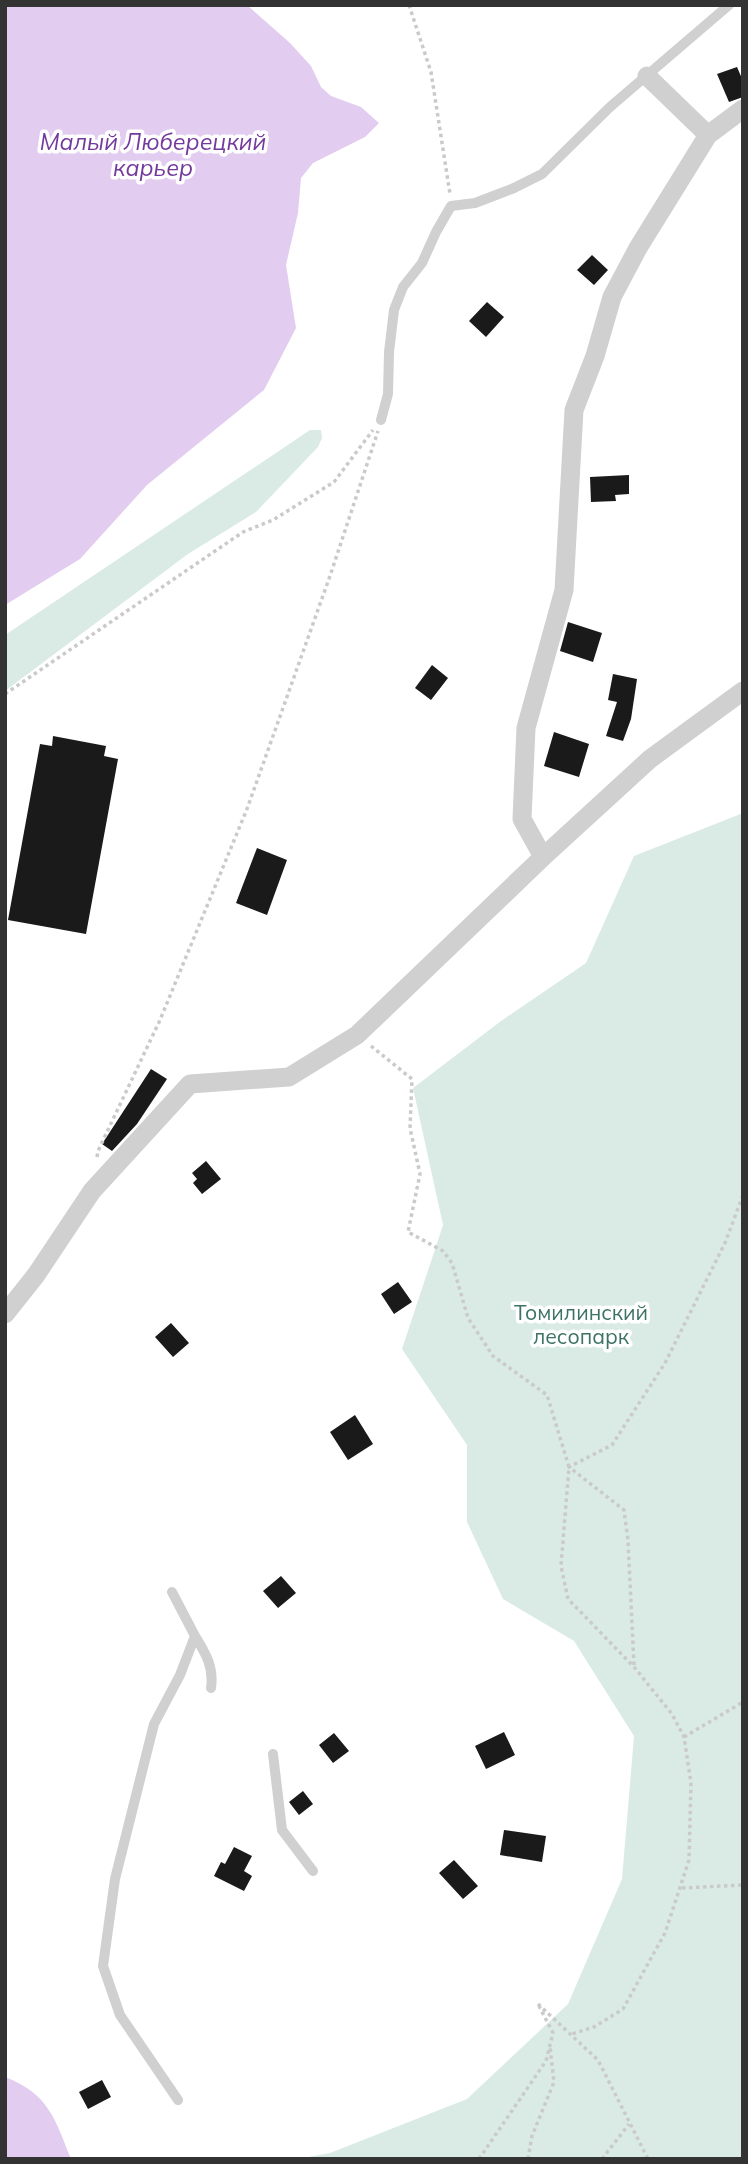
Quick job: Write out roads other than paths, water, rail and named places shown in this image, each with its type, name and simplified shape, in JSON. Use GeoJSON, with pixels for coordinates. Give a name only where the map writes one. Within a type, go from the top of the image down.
{"type":"FeatureCollection","features":[{"type":"Feature","properties":{"kind":"street"},"geometry":{"type":"LineString","coordinates":[[647,76],[709,135]]}},
{"type":"Feature","properties":{"kind":"street"},"geometry":{"type":"LineString","coordinates":[[543,857],[522,819],[526,728],[564,590],[574,410],[595,356],[612,298],[645,237],[709,135],[743,109]]}},
{"type":"Feature","properties":{"kind":"street"},"geometry":{"type":"LineString","coordinates":[[5,1314],[36,1275],[92,1191],[190,1084],[289,1077],[357,1035],[650,759],[743,691]]}},
{"type":"Feature","properties":{"kind":"lane"},"geometry":{"type":"LineString","coordinates":[[381,420],[388,394],[394,310],[403,287],[422,263],[451,206],[475,203],[542,174],[610,107],[729,5]]}},
{"type":"Feature","properties":{"kind":"lane"},"geometry":{"type":"LineString","coordinates":[[172,1592],[208,1658],[214,1673],[211,1688]]}},
{"type":"Feature","properties":{"kind":"lane"},"geometry":{"type":"LineString","coordinates":[[178,2100],[120,2015],[103,1966],[115,1879],[154,1724],[180,1675],[195,1636]]}},
{"type":"Feature","properties":{"kind":"lane"},"geometry":{"type":"LineString","coordinates":[[273,1754],[282,1830],[313,1871]]}},
{"type":"Feature","properties":{"kind":"water","name":"Малый Люберецкий карьер"},"geometry":{"type":"Polygon","coordinates":[[[5,5],[247,5],[290,43],[311,66],[321,87],[331,96],[361,107],[379,123],[365,137],[313,163],[301,178],[298,213],[286,265],[296,328],[264,390],[147,485],[80,559],[5,605],[5,5]]]}},
{"type":"Feature","properties":{"kind":"water"},"geometry":{"type":"Polygon","coordinates":[[[5,2077],[32,2091],[41,2100],[55,2120],[71,2159],[5,2159],[5,2077]]]}},
{"type":"Feature","properties":{"kind":"park label","name":"Томилинский лесопарк"},"geometry":{"type":"Point","coordinates":[581,1324]}}]}
